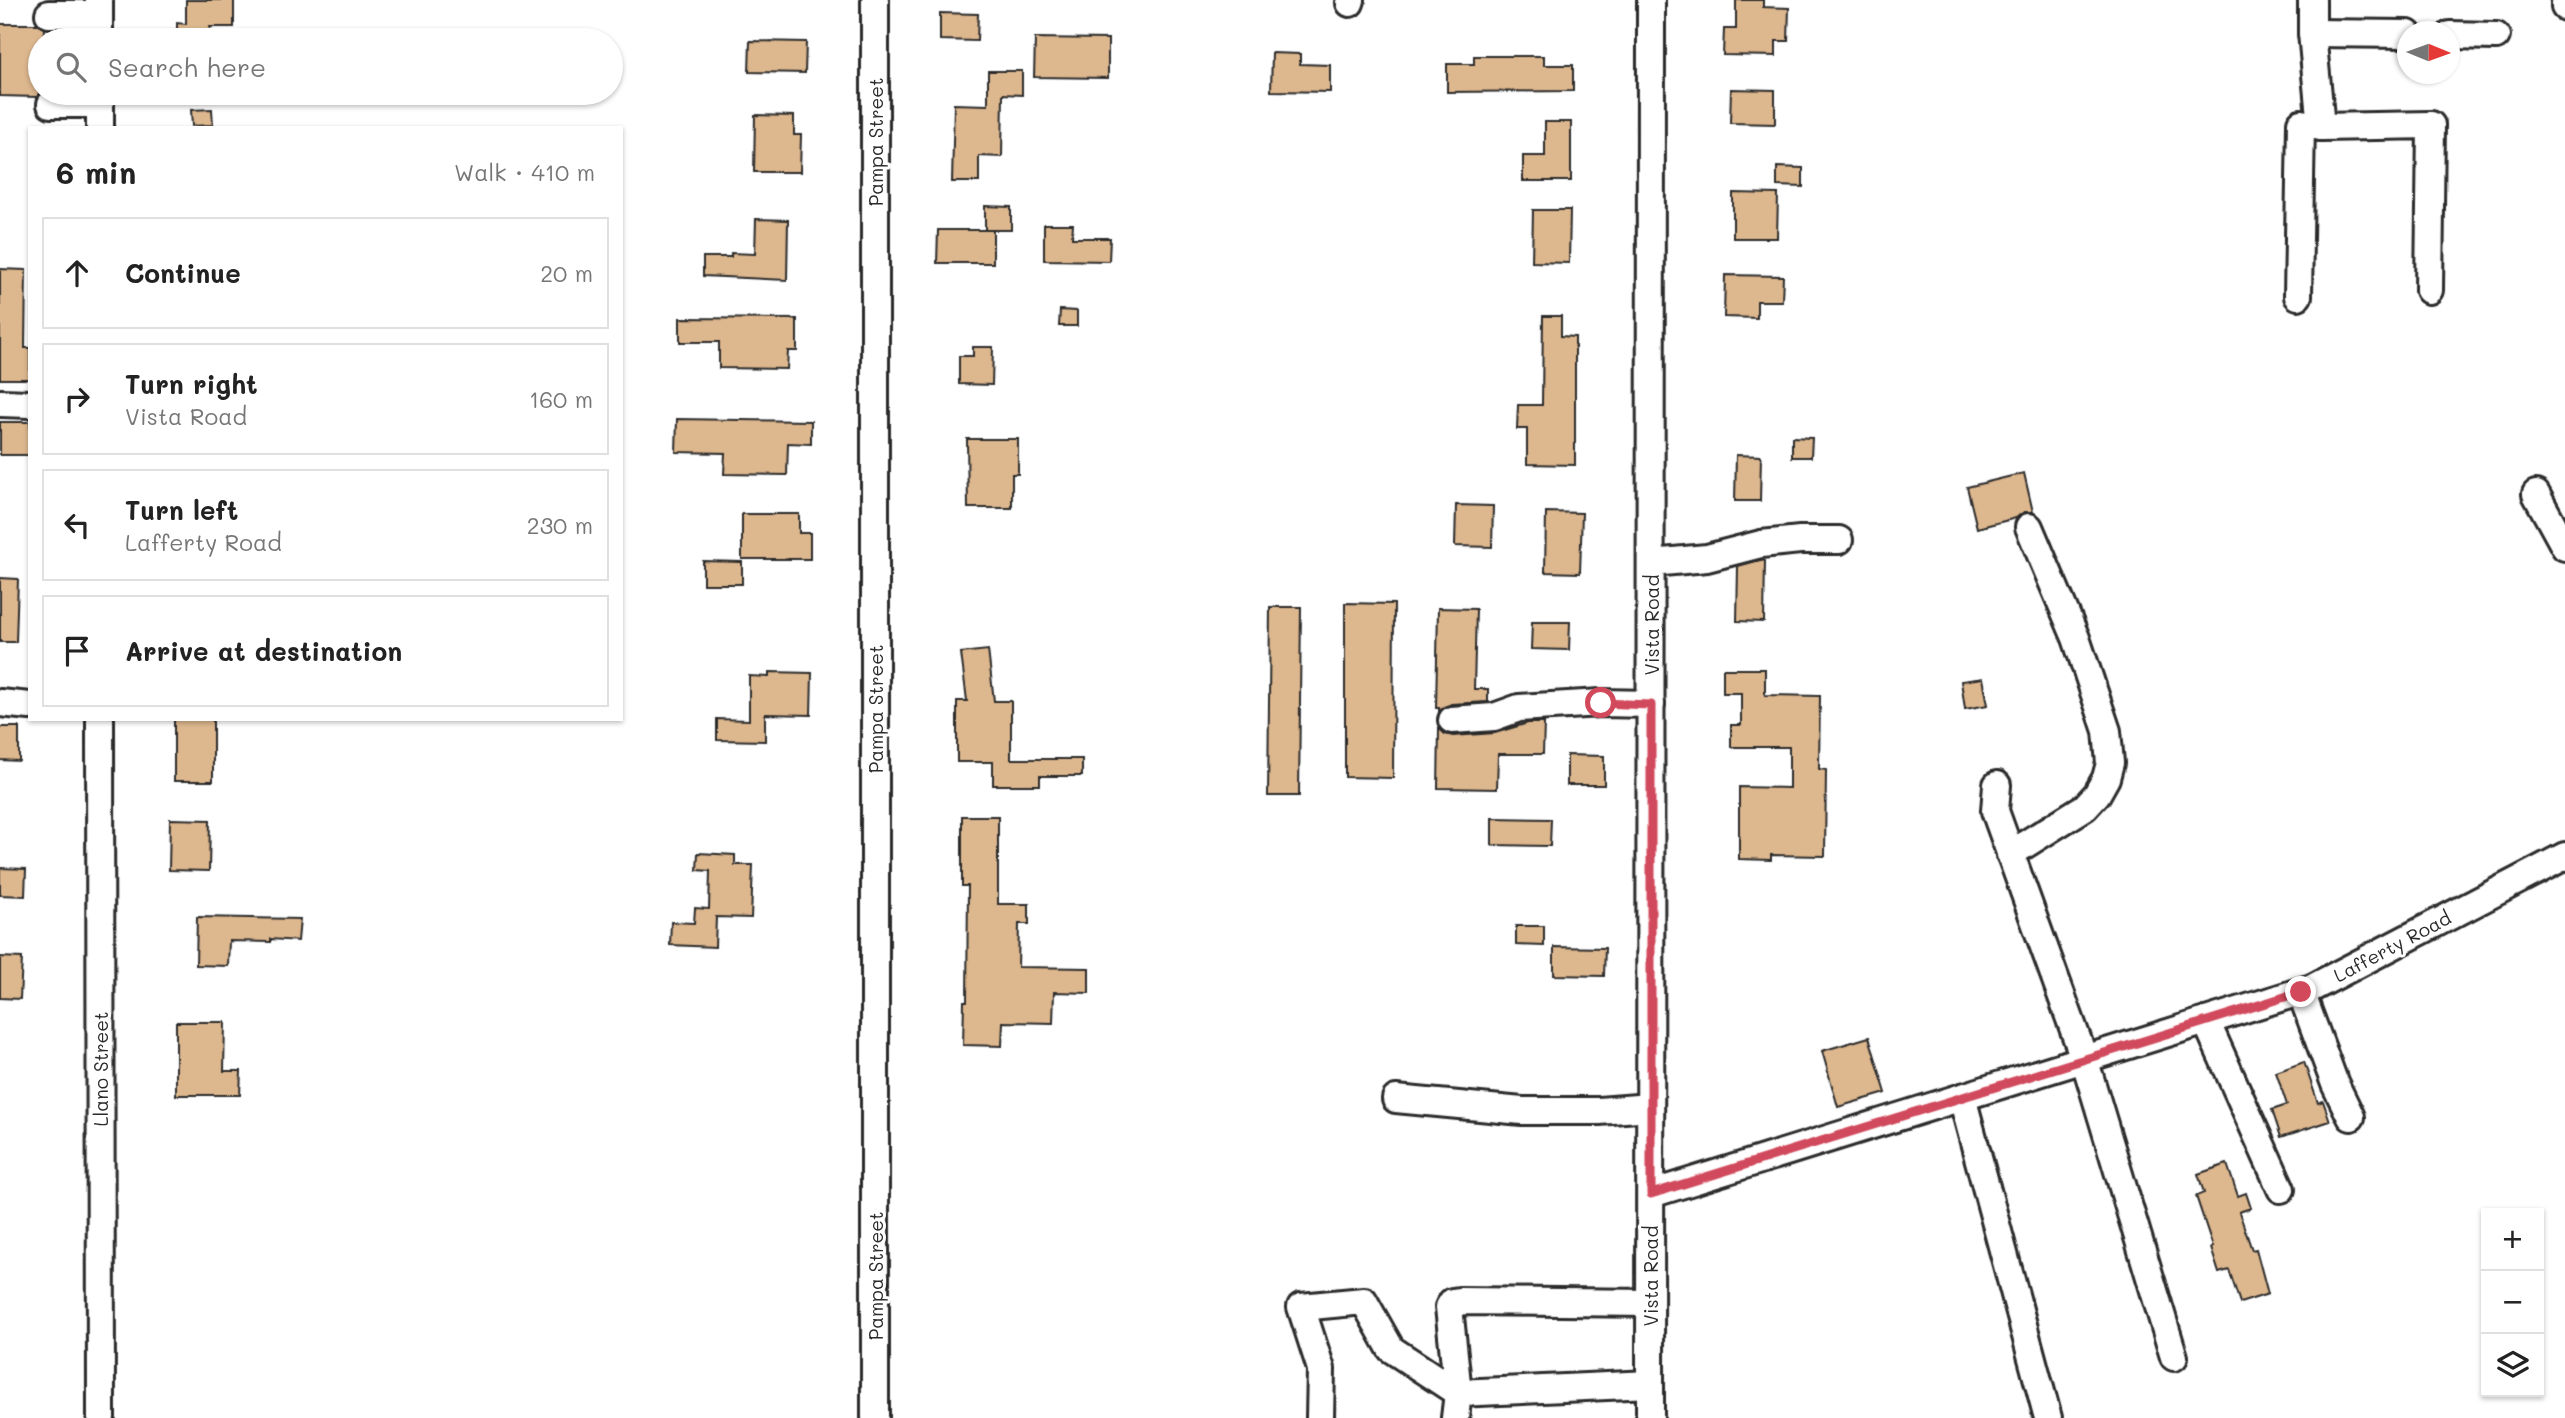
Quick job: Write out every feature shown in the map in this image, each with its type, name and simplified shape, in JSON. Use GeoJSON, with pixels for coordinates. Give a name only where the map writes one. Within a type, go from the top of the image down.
{"type":"FeatureCollection","features":[{"type":"Feature","properties":{"kind":"street","name":"Pampa Street"},"geometry":{"type":"LineString","coordinates":[[875,0],[875,1418]]}},
{"type":"Feature","properties":{"kind":"street","name":"Vista Road"},"geometry":{"type":"LineString","coordinates":[[1650,1418],[1651,0]]}},
{"type":"Feature","properties":{"kind":"street"},"geometry":{"type":"LineString","coordinates":[[2312,0],[2312,33],[2321,127]]}},
{"type":"Feature","properties":{"kind":"street"},"geometry":{"type":"LineString","coordinates":[[50,14],[99,7],[99,28]]}},
{"type":"Feature","properties":{"kind":"street"},"geometry":{"type":"LineString","coordinates":[[2312,33],[2397,34]]}},
{"type":"Feature","properties":{"kind":"street"},"geometry":{"type":"LineString","coordinates":[[2460,35],[2496,36]]}},
{"type":"Feature","properties":{"kind":"street"},"geometry":{"type":"LineString","coordinates":[[63,105],[100,108]]}},
{"type":"Feature","properties":{"kind":"street"},"geometry":{"type":"LineString","coordinates":[[2298,296],[2301,123],[2321,127],[2431,125],[2429,290]]}},
{"type":"Feature","properties":{"kind":"street"},"geometry":{"type":"LineString","coordinates":[[0,403],[28,404]]}},
{"type":"Feature","properties":{"kind":"street"},"geometry":{"type":"LineString","coordinates":[[2536,494],[2565,547]]}},
{"type":"Feature","properties":{"kind":"street"},"geometry":{"type":"LineString","coordinates":[[2010,854],[2085,807],[2097,794],[2110,764],[2107,731],[2076,638],[2029,527]]}},
{"type":"Feature","properties":{"kind":"street"},"geometry":{"type":"LineString","coordinates":[[1651,563],[1707,558],[1761,544],[1839,540]]}},
{"type":"Feature","properties":{"kind":"street"},"geometry":{"type":"LineString","coordinates":[[1452,720],[1494,716],[1519,708],[1601,703],[1651,705]]}},
{"type":"Feature","properties":{"kind":"street"},"geometry":{"type":"LineString","coordinates":[[0,704],[28,706]]}},
{"type":"Feature","properties":{"kind":"street","name":"Llano Street"},"geometry":{"type":"LineString","coordinates":[[100,721],[101,1418]]}},
{"type":"Feature","properties":{"kind":"street"},"geometry":{"type":"LineString","coordinates":[[1997,785],[1995,811],[2084,1058],[2174,1356]]}},
{"type":"Feature","properties":{"kind":"street","name":"Lafferty Road"},"geometry":{"type":"LineString","coordinates":[[1651,1194],[2312,988],[2565,856]]}},
{"type":"Feature","properties":{"kind":"street"},"geometry":{"type":"LineString","coordinates":[[2301,992],[2335,1084],[2351,1117]]}},
{"type":"Feature","properties":{"kind":"street"},"geometry":{"type":"LineString","coordinates":[[2206,1021],[2281,1189]]}},
{"type":"Feature","properties":{"kind":"street"},"geometry":{"type":"LineString","coordinates":[[1962,1097],[2048,1418]]}},
{"type":"Feature","properties":{"kind":"street"},"geometry":{"type":"LineString","coordinates":[[1396,1099],[1522,1111],[1599,1111],[1650,1107]]}},
{"type":"Feature","properties":{"kind":"street"},"geometry":{"type":"LineString","coordinates":[[1320,1418],[1321,1369],[1301,1307],[1364,1301],[1391,1349],[1457,1406],[1650,1384]]}},
{"type":"Feature","properties":{"kind":"street"},"geometry":{"type":"LineString","coordinates":[[1457,1406],[1449,1307],[1452,1302],[1650,1303]]}},
{"type":"Feature","properties":{"kind":"building"},"geometry":{"type":"Polygon","coordinates":[[[186,0],[234,0],[234,27],[177,28],[177,23],[186,24],[186,0]]]}},
{"type":"Feature","properties":{"kind":"building"},"geometry":{"type":"Polygon","coordinates":[[[1736,0],[1763,0],[1763,7],[1789,8],[1788,41],[1776,41],[1776,56],[1723,55],[1724,29],[1736,29],[1736,0]]]}},
{"type":"Feature","properties":{"kind":"building"},"geometry":{"type":"Polygon","coordinates":[[[940,13],[978,14],[977,41],[940,40],[940,13]]]}},
{"type":"Feature","properties":{"kind":"building"},"geometry":{"type":"Polygon","coordinates":[[[0,24],[38,24],[44,28],[28,28],[28,97],[0,96],[0,24]]]}},
{"type":"Feature","properties":{"kind":"building"},"geometry":{"type":"Polygon","coordinates":[[[1035,38],[1108,39],[1108,78],[1034,77],[1035,38]]]}},
{"type":"Feature","properties":{"kind":"building"},"geometry":{"type":"Polygon","coordinates":[[[750,41],[806,42],[805,73],[749,72],[750,41]]]}},
{"type":"Feature","properties":{"kind":"building"},"geometry":{"type":"Polygon","coordinates":[[[1272,53],[1300,54],[1300,64],[1330,65],[1330,92],[1271,91],[1272,53]]]}},
{"type":"Feature","properties":{"kind":"building"},"geometry":{"type":"Polygon","coordinates":[[[1474,56],[1544,56],[1544,65],[1573,65],[1573,91],[1447,92],[1447,64],[1474,64],[1474,56]]]}},
{"type":"Feature","properties":{"kind":"building"},"geometry":{"type":"Polygon","coordinates":[[[988,71],[1022,71],[1022,95],[1003,94],[1002,157],[979,156],[979,182],[952,182],[954,104],[988,105],[988,71]]]}},
{"type":"Feature","properties":{"kind":"building"},"geometry":{"type":"Polygon","coordinates":[[[1731,89],[1775,90],[1775,124],[1730,123],[1731,89]]]}},
{"type":"Feature","properties":{"kind":"building"},"geometry":{"type":"Polygon","coordinates":[[[212,109],[213,125],[192,126],[191,110],[212,109]]]}},
{"type":"Feature","properties":{"kind":"building"},"geometry":{"type":"Polygon","coordinates":[[[755,115],[794,116],[794,135],[801,135],[800,172],[754,172],[755,115]]]}},
{"type":"Feature","properties":{"kind":"building"},"geometry":{"type":"Polygon","coordinates":[[[1545,122],[1571,122],[1571,181],[1523,181],[1523,156],[1545,156],[1545,122]]]}},
{"type":"Feature","properties":{"kind":"building"},"geometry":{"type":"Polygon","coordinates":[[[1777,167],[1803,168],[1803,187],[1777,186],[1777,167]]]}},
{"type":"Feature","properties":{"kind":"building"},"geometry":{"type":"Polygon","coordinates":[[[1733,193],[1778,194],[1777,238],[1733,238],[1733,193]]]}},
{"type":"Feature","properties":{"kind":"building"},"geometry":{"type":"Polygon","coordinates":[[[985,206],[1011,207],[1011,230],[985,230],[985,206]]]}},
{"type":"Feature","properties":{"kind":"building"},"geometry":{"type":"Polygon","coordinates":[[[1533,210],[1570,210],[1569,263],[1532,262],[1533,210]]]}},
{"type":"Feature","properties":{"kind":"building"},"geometry":{"type":"Polygon","coordinates":[[[756,219],[788,220],[787,280],[703,276],[703,257],[731,257],[731,253],[755,254],[756,219]]]}},
{"type":"Feature","properties":{"kind":"building"},"geometry":{"type":"Polygon","coordinates":[[[1044,224],[1073,224],[1072,238],[1110,238],[1109,261],[1044,260],[1044,224]]]}},
{"type":"Feature","properties":{"kind":"building"},"geometry":{"type":"Polygon","coordinates":[[[938,230],[993,230],[993,263],[937,263],[938,230]]]}},
{"type":"Feature","properties":{"kind":"building"},"geometry":{"type":"Polygon","coordinates":[[[0,269],[26,270],[25,348],[28,348],[28,379],[0,379],[0,269]]]}},
{"type":"Feature","properties":{"kind":"building"},"geometry":{"type":"Polygon","coordinates":[[[1725,275],[1783,276],[1782,301],[1757,301],[1757,318],[1724,317],[1725,275]]]}},
{"type":"Feature","properties":{"kind":"building"},"geometry":{"type":"Polygon","coordinates":[[[1060,310],[1077,311],[1077,326],[1059,326],[1060,310]]]}},
{"type":"Feature","properties":{"kind":"building"},"geometry":{"type":"Polygon","coordinates":[[[1543,316],[1561,316],[1561,336],[1575,337],[1575,465],[1527,464],[1527,429],[1517,429],[1518,405],[1542,405],[1543,316]]]}},
{"type":"Feature","properties":{"kind":"building"},"geometry":{"type":"Polygon","coordinates":[[[680,318],[797,319],[797,351],[788,351],[787,369],[719,368],[719,342],[680,342],[680,318]]]}},
{"type":"Feature","properties":{"kind":"building"},"geometry":{"type":"Polygon","coordinates":[[[973,347],[993,347],[992,385],[959,384],[959,356],[973,356],[973,347]]]}},
{"type":"Feature","properties":{"kind":"building"},"geometry":{"type":"Polygon","coordinates":[[[677,419],[811,421],[811,444],[788,443],[787,475],[724,474],[725,453],[676,452],[677,419]]]}},
{"type":"Feature","properties":{"kind":"building"},"geometry":{"type":"Polygon","coordinates":[[[0,422],[28,422],[28,455],[0,455],[0,422]]]}},
{"type":"Feature","properties":{"kind":"building"},"geometry":{"type":"Polygon","coordinates":[[[1792,437],[1812,438],[1811,457],[1792,457],[1792,437]]]}},
{"type":"Feature","properties":{"kind":"building"},"geometry":{"type":"Polygon","coordinates":[[[967,439],[1018,439],[1018,474],[1012,474],[1012,508],[968,508],[967,439]]]}},
{"type":"Feature","properties":{"kind":"building"},"geometry":{"type":"Polygon","coordinates":[[[1736,455],[1761,456],[1760,501],[1735,501],[1736,455]]]}},
{"type":"Feature","properties":{"kind":"building"},"geometry":{"type":"Polygon","coordinates":[[[2024,473],[2033,512],[2024,512],[2016,518],[1977,528],[1967,487],[2024,473]]]}},
{"type":"Feature","properties":{"kind":"building"},"geometry":{"type":"Polygon","coordinates":[[[1456,505],[1493,506],[1492,547],[1455,546],[1456,505]]]}},
{"type":"Feature","properties":{"kind":"building"},"geometry":{"type":"Polygon","coordinates":[[[1546,512],[1582,513],[1580,573],[1545,572],[1546,512]]]}},
{"type":"Feature","properties":{"kind":"building"},"geometry":{"type":"Polygon","coordinates":[[[742,514],[799,514],[799,533],[810,533],[810,559],[742,559],[742,514]]]}},
{"type":"Feature","properties":{"kind":"building"},"geometry":{"type":"Polygon","coordinates":[[[703,561],[742,562],[742,584],[703,584],[703,561]]]}},
{"type":"Feature","properties":{"kind":"building"},"geometry":{"type":"Polygon","coordinates":[[[1765,561],[1764,622],[1737,621],[1738,566],[1765,561]]]}},
{"type":"Feature","properties":{"kind":"building"},"geometry":{"type":"Polygon","coordinates":[[[0,578],[18,579],[16,642],[0,642],[0,578]]]}},
{"type":"Feature","properties":{"kind":"building"},"geometry":{"type":"Polygon","coordinates":[[[1345,603],[1394,604],[1393,778],[1345,777],[1345,603]]]}},
{"type":"Feature","properties":{"kind":"building"},"geometry":{"type":"Polygon","coordinates":[[[1270,607],[1301,607],[1299,796],[1268,796],[1270,607]]]}},
{"type":"Feature","properties":{"kind":"building"},"geometry":{"type":"Polygon","coordinates":[[[1438,608],[1476,609],[1474,689],[1488,689],[1488,702],[1451,704],[1439,712],[1439,708],[1436,708],[1438,608]]]}},
{"type":"Feature","properties":{"kind":"building"},"geometry":{"type":"Polygon","coordinates":[[[1532,622],[1570,622],[1569,650],[1531,649],[1532,622]]]}},
{"type":"Feature","properties":{"kind":"building"},"geometry":{"type":"Polygon","coordinates":[[[988,650],[994,701],[1011,701],[1011,759],[1082,759],[1082,776],[1040,776],[1040,785],[993,785],[993,762],[957,762],[957,701],[967,701],[961,653],[988,650]]]}},
{"type":"Feature","properties":{"kind":"building"},"geometry":{"type":"Polygon","coordinates":[[[1723,669],[1765,669],[1765,695],[1820,696],[1819,769],[1826,770],[1825,856],[1771,855],[1771,860],[1739,859],[1739,787],[1789,788],[1789,747],[1731,747],[1731,725],[1741,725],[1741,693],[1723,693],[1723,669]]]}},
{"type":"Feature","properties":{"kind":"building"},"geometry":{"type":"Polygon","coordinates":[[[769,672],[812,673],[811,715],[765,714],[765,741],[717,740],[717,719],[749,720],[749,676],[769,677],[769,672]]]}},
{"type":"Feature","properties":{"kind":"building"},"geometry":{"type":"Polygon","coordinates":[[[1983,678],[1988,705],[1965,709],[1961,681],[1983,678]]]}},
{"type":"Feature","properties":{"kind":"building"},"geometry":{"type":"Polygon","coordinates":[[[174,721],[213,721],[213,781],[174,781],[174,721]]]}},
{"type":"Feature","properties":{"kind":"building"},"geometry":{"type":"Polygon","coordinates":[[[1528,723],[1544,723],[1543,754],[1498,754],[1497,789],[1438,788],[1439,728],[1445,734],[1453,736],[1495,733],[1528,723]]]}},
{"type":"Feature","properties":{"kind":"building"},"geometry":{"type":"Polygon","coordinates":[[[0,727],[19,727],[19,761],[0,760],[0,727]]]}},
{"type":"Feature","properties":{"kind":"building"},"geometry":{"type":"Polygon","coordinates":[[[1567,755],[1604,756],[1604,785],[1567,785],[1567,755]]]}},
{"type":"Feature","properties":{"kind":"building"},"geometry":{"type":"Polygon","coordinates":[[[962,816],[998,816],[998,904],[1029,904],[1029,924],[1019,924],[1018,967],[1089,968],[1089,993],[1054,992],[1053,1023],[1003,1022],[1002,1046],[963,1045],[964,1001],[967,1001],[968,886],[962,886],[962,816]]]}},
{"type":"Feature","properties":{"kind":"building"},"geometry":{"type":"Polygon","coordinates":[[[1492,818],[1551,819],[1550,846],[1492,845],[1492,818]]]}},
{"type":"Feature","properties":{"kind":"building"},"geometry":{"type":"Polygon","coordinates":[[[170,819],[210,820],[209,871],[169,870],[170,819]]]}},
{"type":"Feature","properties":{"kind":"building"},"geometry":{"type":"Polygon","coordinates":[[[698,853],[735,855],[735,865],[753,865],[751,918],[716,917],[715,947],[670,945],[671,922],[694,923],[695,908],[709,909],[710,871],[697,870],[698,853]]]}},
{"type":"Feature","properties":{"kind":"building"},"geometry":{"type":"Polygon","coordinates":[[[0,868],[26,869],[25,896],[0,895],[0,868]]]}},
{"type":"Feature","properties":{"kind":"building"},"geometry":{"type":"Polygon","coordinates":[[[197,917],[300,919],[298,941],[229,941],[228,966],[196,965],[197,917]]]}},
{"type":"Feature","properties":{"kind":"building"},"geometry":{"type":"Polygon","coordinates":[[[1516,926],[1544,926],[1544,946],[1516,945],[1516,926]]]}},
{"type":"Feature","properties":{"kind":"building"},"geometry":{"type":"Polygon","coordinates":[[[1554,947],[1605,948],[1604,976],[1554,975],[1554,947]]]}},
{"type":"Feature","properties":{"kind":"building"},"geometry":{"type":"Polygon","coordinates":[[[0,957],[22,958],[20,999],[0,998],[0,957]]]}},
{"type":"Feature","properties":{"kind":"building"},"geometry":{"type":"Polygon","coordinates":[[[176,1022],[225,1022],[224,1071],[241,1071],[240,1095],[176,1095],[176,1022]]]}},
{"type":"Feature","properties":{"kind":"building"},"geometry":{"type":"Polygon","coordinates":[[[1869,1037],[1886,1093],[1838,1107],[1822,1051],[1869,1037]]]}},
{"type":"Feature","properties":{"kind":"building"},"geometry":{"type":"Polygon","coordinates":[[[2304,1062],[2318,1103],[2323,1101],[2330,1121],[2281,1137],[2272,1110],[2287,1105],[2276,1072],[2304,1062]]]}},
{"type":"Feature","properties":{"kind":"building"},"geometry":{"type":"Polygon","coordinates":[[[2227,1164],[2238,1196],[2246,1193],[2251,1208],[2239,1212],[2252,1250],[2256,1249],[2268,1294],[2240,1303],[2229,1270],[2219,1273],[2196,1196],[2204,1193],[2198,1174],[2227,1164]]]}},
{"type":"Feature","properties":{"kind":"route"},"geometry":{"type":"LineString","coordinates":[[1601,703],[1651,705],[1651,1194],[2301,992]]}}]}
